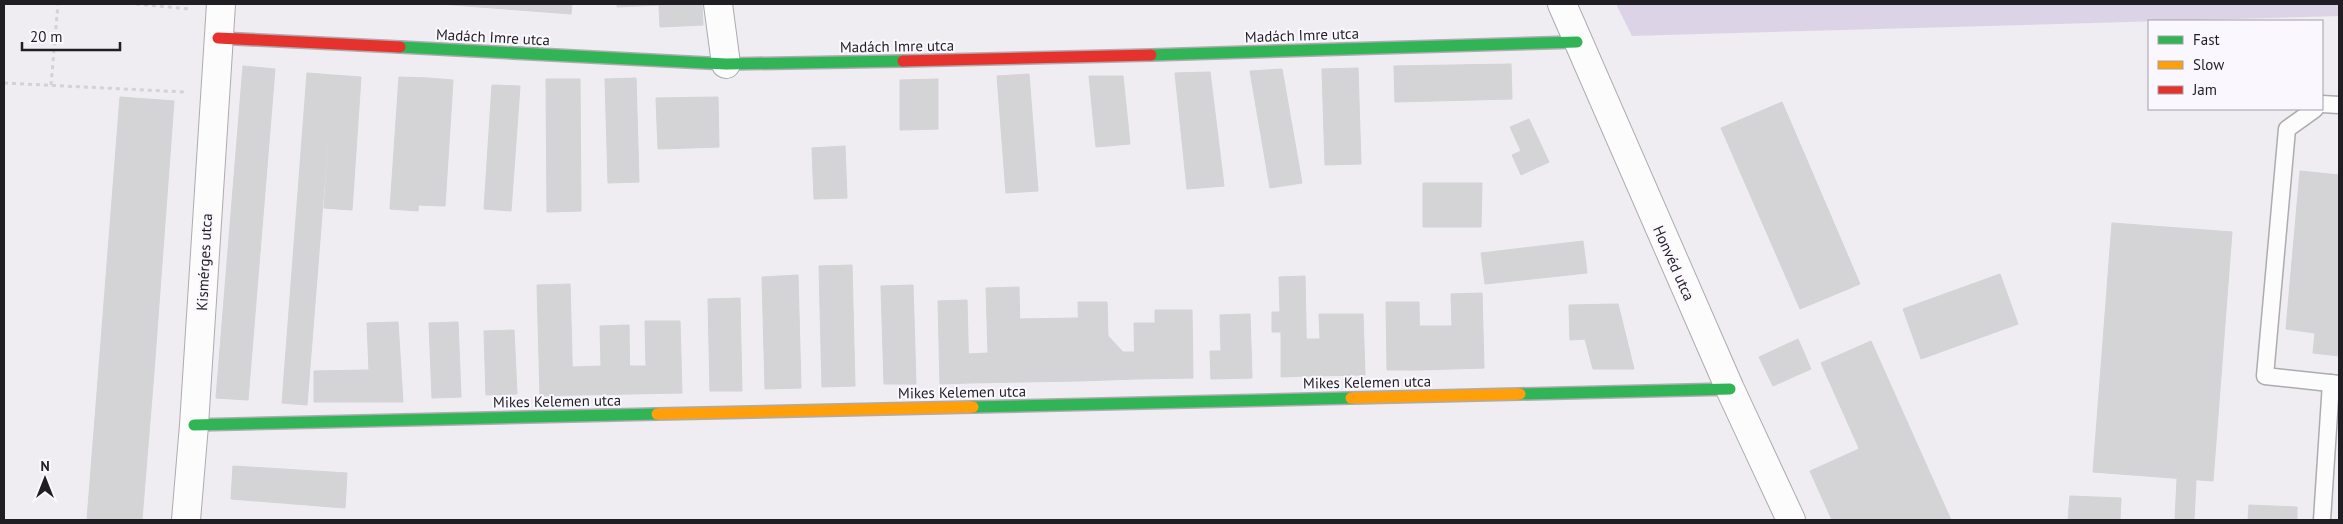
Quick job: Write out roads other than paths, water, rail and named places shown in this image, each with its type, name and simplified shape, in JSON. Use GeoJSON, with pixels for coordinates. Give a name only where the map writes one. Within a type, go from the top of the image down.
{"type":"FeatureCollection","features":[{"type":"Feature","properties":{"kind":"street"},"geometry":{"type":"LineString","coordinates":[[718,4],[726,64]]}},
{"type":"Feature","properties":{"kind":"street","name":"Honvéd utca"},"geometry":{"type":"LineString","coordinates":[[1562,4],[1730,389],[1791,520]]}},
{"type":"Feature","properties":{"kind":"street","name":"Kismérges utca"},"geometry":{"type":"LineString","coordinates":[[186,520],[194,425],[213,93],[220,8]]}},
{"type":"Feature","properties":{"kind":"street","name":"Madách Imre utca"},"geometry":{"type":"LineString","coordinates":[[218,38],[726,64],[1094,57],[1577,42]]}},
{"type":"Feature","properties":{"kind":"street","name":"Mikes Kelemen utca"},"geometry":{"type":"LineString","coordinates":[[194,425],[1730,389]]}},
{"type":"Feature","properties":{"kind":"lane"},"geometry":{"type":"LineString","coordinates":[[2323,104],[2339,105]]}},
{"type":"Feature","properties":{"kind":"lane"},"geometry":{"type":"LineString","coordinates":[[2314,110],[2287,129],[2265,376],[2335,384],[2322,520]]}}]}
